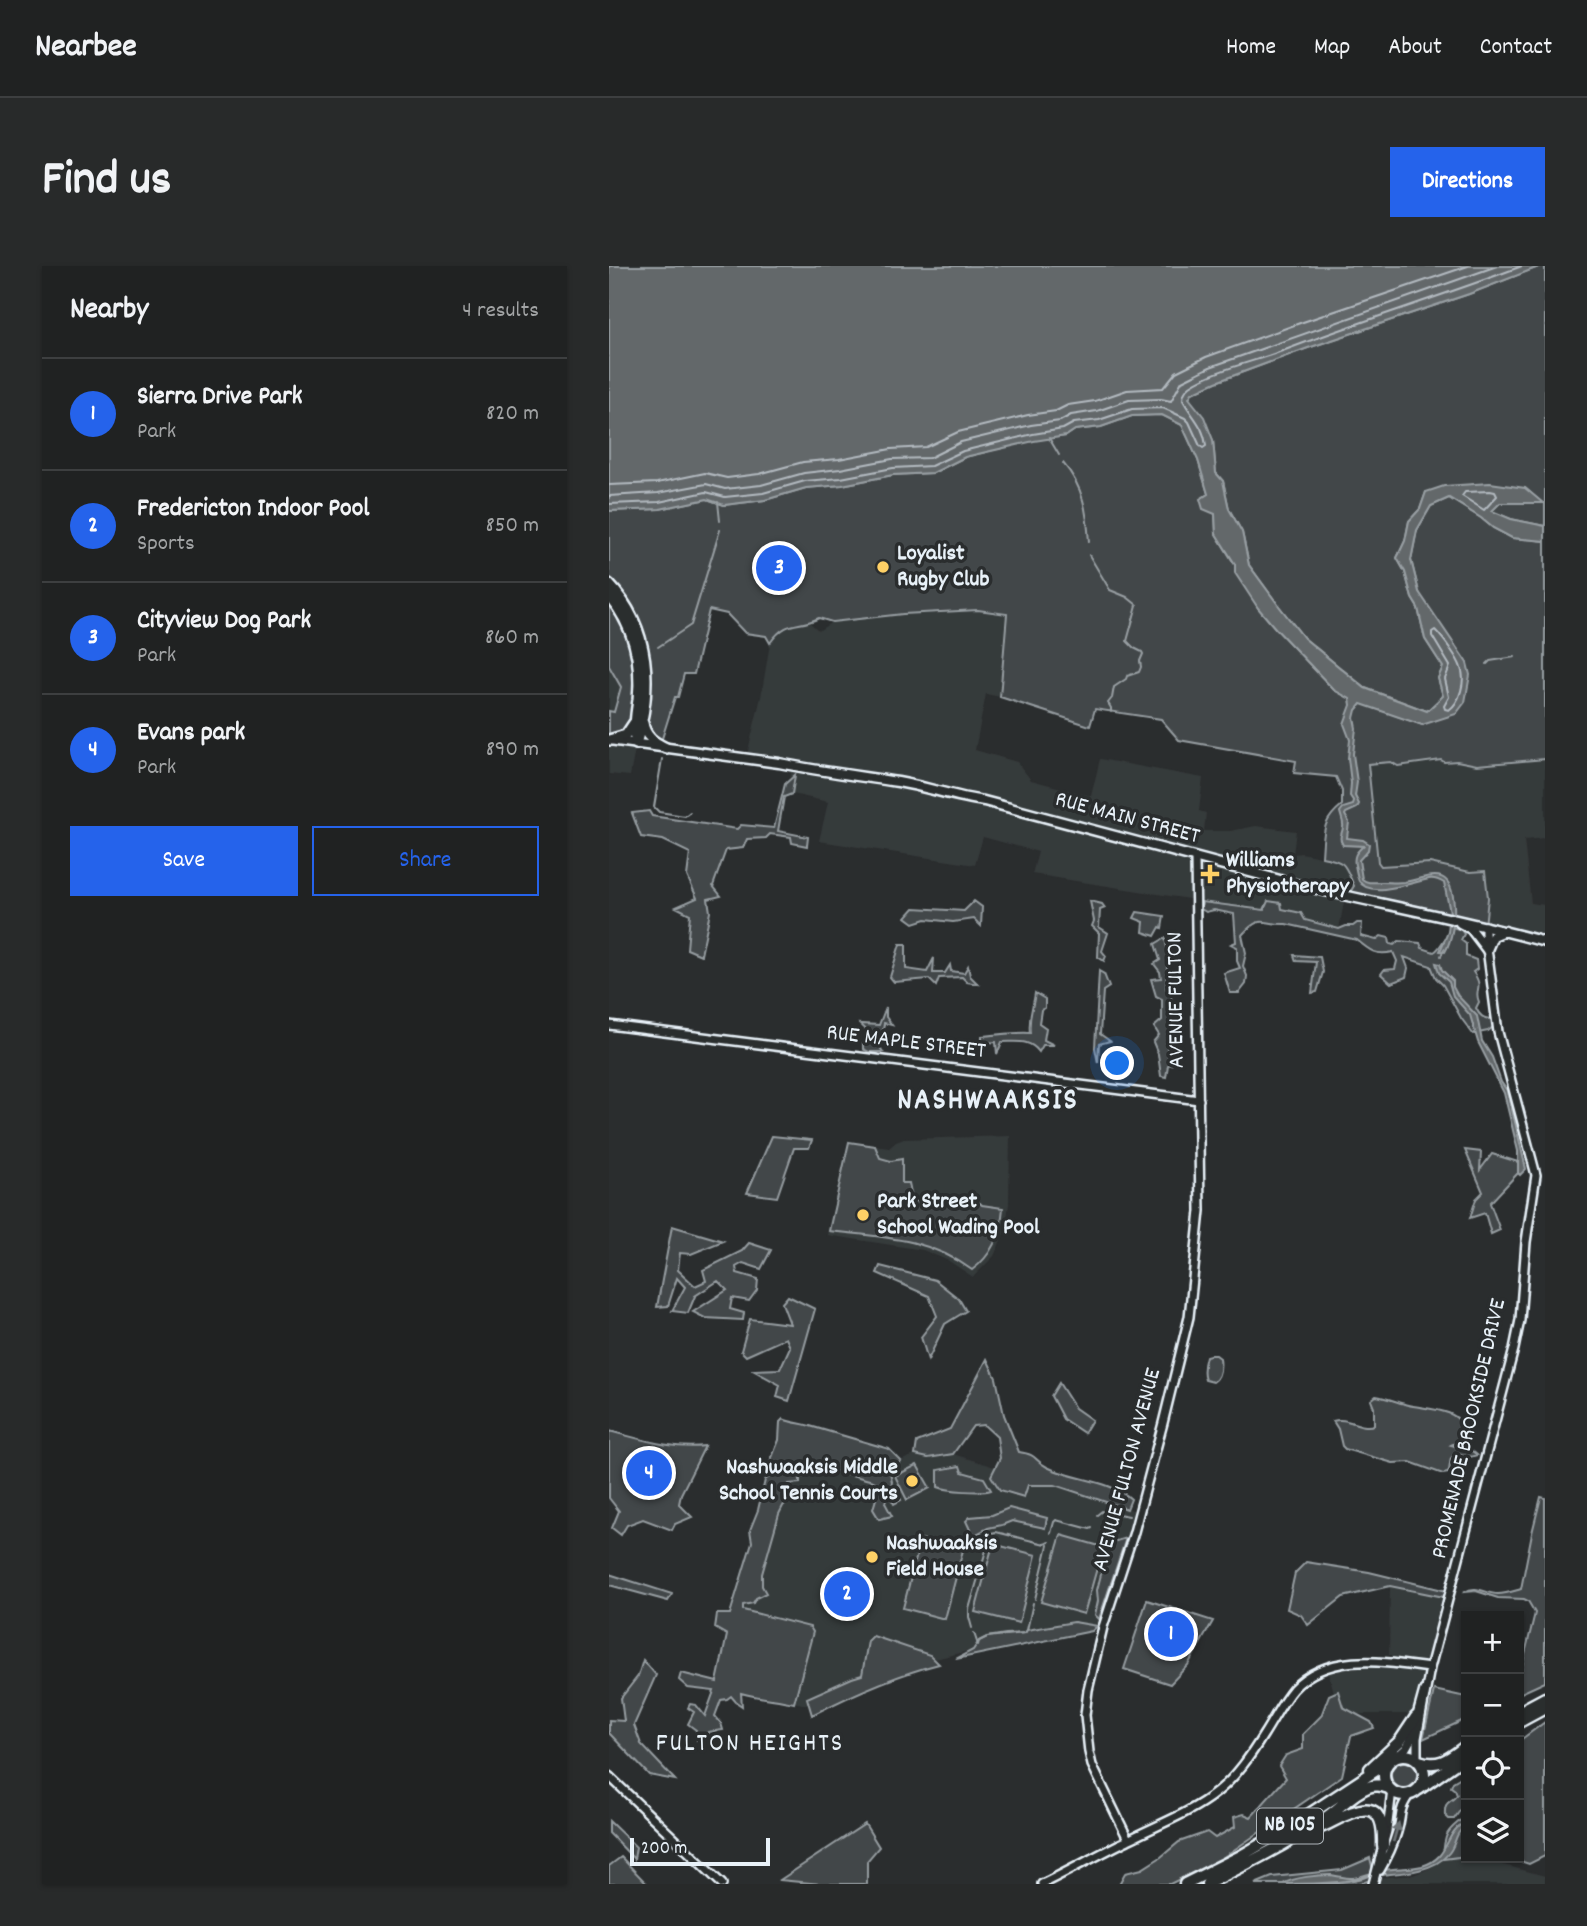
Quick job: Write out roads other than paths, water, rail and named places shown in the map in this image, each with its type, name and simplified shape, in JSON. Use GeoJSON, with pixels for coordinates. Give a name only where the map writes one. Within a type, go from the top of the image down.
{"type":"FeatureCollection","features":[{"type":"Feature","properties":{"kind":"highway"},"geometry":{"type":"LineString","coordinates":[[1524,1709],[1545,1698]]}},
{"type":"Feature","properties":{"kind":"highway"},"geometry":{"type":"LineString","coordinates":[[1524,1719],[1545,1708]]}},
{"type":"Feature","properties":{"kind":"highway"},"geometry":{"type":"LineString","coordinates":[[1333,1798],[1400,1741],[1416,1717]]}},
{"type":"Feature","properties":{"kind":"highway"},"geometry":{"type":"LineString","coordinates":[[1461,1749],[1441,1763],[1427,1764],[1408,1756],[1393,1759],[1385,1772],[1386,1783],[1399,1794],[1413,1793],[1461,1759]]}},
{"type":"Feature","properties":{"kind":"highway","name":"NB 105"},"geometry":{"type":"LineString","coordinates":[[1185,1884],[1239,1857],[1284,1830],[1393,1759]]}},
{"type":"Feature","properties":{"kind":"highway"},"geometry":{"type":"LineString","coordinates":[[1413,1793],[1420,1788],[1424,1777],[1418,1761]]}},
{"type":"Feature","properties":{"kind":"highway","name":"NB 105"},"geometry":{"type":"LineString","coordinates":[[1207,1884],[1261,1857],[1326,1818],[1366,1787],[1380,1785],[1391,1789]]}},
{"type":"Feature","properties":{"kind":"highway"},"geometry":{"type":"LineString","coordinates":[[1261,1857],[1360,1809],[1373,1811],[1381,1819],[1383,1846]]}},
{"type":"Feature","properties":{"kind":"main road"},"geometry":{"type":"LineString","coordinates":[[609,584],[627,607],[641,637],[647,674],[636,744]]}},
{"type":"Feature","properties":{"kind":"main road"},"geometry":{"type":"LineString","coordinates":[[609,596],[625,618],[637,652],[639,721],[649,738],[666,748]]}},
{"type":"Feature","properties":{"kind":"main road"},"geometry":{"type":"LineString","coordinates":[[609,740],[626,735],[639,721]]}},
{"type":"Feature","properties":{"kind":"main road","name":"RUE MAIN STREET"},"geometry":{"type":"LineString","coordinates":[[609,740],[898,782],[984,801],[1330,893],[1485,926],[1545,942]]}},
{"type":"Feature","properties":{"kind":"main road"},"geometry":{"type":"LineString","coordinates":[[1456,920],[1471,929],[1487,950],[1493,936],[1505,931]]}},
{"type":"Feature","properties":{"kind":"street","name":"AVENUE FULTON"},"geometry":{"type":"LineString","coordinates":[[1195,858],[1199,1100]]}},
{"type":"Feature","properties":{"kind":"street"},"geometry":{"type":"LineString","coordinates":[[1485,926],[1487,950]]}},
{"type":"Feature","properties":{"kind":"street","name":"PROMENADE BROOKSIDE DRIVE"},"geometry":{"type":"LineString","coordinates":[[1418,1761],[1417,1738],[1430,1668],[1520,1320],[1526,1242],[1536,1181],[1498,1032],[1487,950]]}},
{"type":"Feature","properties":{"kind":"street","name":"RUE MAPLE STREET"},"geometry":{"type":"LineString","coordinates":[[609,1026],[1199,1100]]}},
{"type":"Feature","properties":{"kind":"street","name":"AVENUE FULTON AVENUE"},"geometry":{"type":"LineString","coordinates":[[1128,1839],[1092,1765],[1085,1716],[1088,1690],[1103,1627],[1137,1523],[1189,1317],[1200,1211],[1199,1100]]}},
{"type":"Feature","properties":{"kind":"street"},"geometry":{"type":"LineString","coordinates":[[1042,1884],[1182,1814],[1216,1793],[1232,1779],[1251,1754],[1292,1691],[1313,1675],[1332,1666],[1360,1662],[1403,1663],[1430,1668]]}},
{"type":"Feature","properties":{"kind":"street","name":"PROMENADE BROOKSIDE DRIVE"},"geometry":{"type":"LineString","coordinates":[[1393,1759],[1410,1741],[1427,1683]]}},
{"type":"Feature","properties":{"kind":"street"},"geometry":{"type":"LineString","coordinates":[[609,1776],[722,1884]]}},
{"type":"Feature","properties":{"kind":"street"},"geometry":{"type":"LineString","coordinates":[[1376,1876],[1390,1812],[1391,1789]]}},
{"type":"Feature","properties":{"kind":"street"},"geometry":{"type":"LineString","coordinates":[[1376,1876],[1389,1854],[1399,1828],[1402,1805],[1413,1793]]}},
{"type":"Feature","properties":{"kind":"water"},"geometry":{"type":"Polygon","coordinates":[[[609,266],[1541,266],[1469,294],[1216,382],[1192,393],[1189,398],[1204,417],[1213,440],[1216,473],[1223,481],[1229,509],[1242,532],[1249,565],[1279,606],[1304,638],[1365,688],[1427,711],[1443,696],[1438,678],[1443,667],[1425,639],[1418,608],[1397,558],[1405,541],[1409,521],[1420,509],[1426,492],[1444,486],[1490,483],[1525,488],[1543,503],[1500,503],[1492,511],[1511,519],[1545,526],[1545,541],[1512,538],[1449,498],[1431,506],[1417,530],[1411,560],[1419,592],[1467,663],[1470,675],[1465,702],[1456,714],[1422,725],[1361,704],[1354,718],[1356,728],[1353,754],[1357,782],[1355,796],[1359,804],[1345,815],[1349,822],[1347,838],[1363,840],[1369,844],[1368,850],[1359,860],[1362,879],[1367,882],[1404,882],[1431,876],[1444,878],[1452,892],[1454,911],[1451,936],[1445,952],[1440,951],[1448,932],[1450,912],[1444,883],[1431,879],[1403,886],[1372,889],[1359,881],[1355,859],[1363,846],[1343,845],[1341,838],[1343,825],[1340,812],[1354,802],[1350,796],[1350,740],[1344,724],[1351,705],[1350,699],[1334,690],[1276,629],[1258,608],[1235,573],[1235,564],[1216,534],[1215,514],[1203,509],[1200,499],[1208,494],[1198,460],[1182,425],[1162,415],[1132,416],[1101,427],[1075,430],[1066,436],[965,457],[933,473],[893,475],[842,485],[806,488],[765,500],[724,505],[707,499],[660,509],[609,511],[609,266]]]}},
{"type":"Feature","properties":{"kind":"water"},"geometry":{"type":"Polygon","coordinates":[[[1436,963],[1440,964],[1453,981],[1458,996],[1477,1016],[1482,1041],[1508,1092],[1526,1169],[1520,1175],[1518,1151],[1504,1093],[1478,1042],[1470,1015],[1453,996],[1449,982],[1439,973],[1436,963]]]}},
{"type":"Feature","properties":{"kind":"water"},"geometry":{"type":"Polygon","coordinates":[[[1461,1825],[1461,1830],[1449,1853],[1422,1869],[1339,1882],[1283,1884],[1306,1877],[1331,1875],[1353,1878],[1380,1871],[1422,1866],[1438,1857],[1461,1825]]]}},
{"type":"Feature","properties":{"kind":"waterway"},"geometry":{"type":"LineString","coordinates":[[1049,438],[1059,455]]}},
{"type":"Feature","properties":{"kind":"waterway"},"geometry":{"type":"LineString","coordinates":[[1063,463],[1080,491],[1089,542]]}},
{"type":"Feature","properties":{"kind":"waterway"},"geometry":{"type":"LineString","coordinates":[[718,502],[720,521]]}},
{"type":"Feature","properties":{"kind":"waterway"},"geometry":{"type":"LineString","coordinates":[[658,647],[691,625],[720,530]]}},
{"type":"Feature","properties":{"kind":"waterway"},"geometry":{"type":"LineString","coordinates":[[1089,555],[1110,590],[1127,597],[1137,605],[1127,641],[1142,652],[1141,667],[1139,672],[1127,676],[1114,687],[1108,703],[1111,712]]}},
{"type":"Feature","properties":{"kind":"waterway"},"geometry":{"type":"LineString","coordinates":[[1487,664],[1490,661],[1515,657]]}},
{"type":"Feature","properties":{"kind":"waterway"},"geometry":{"type":"LineString","coordinates":[[662,759],[654,807],[659,812],[685,816],[690,812]]}},
{"type":"Feature","properties":{"kind":"waterway"},"geometry":{"type":"LineString","coordinates":[[1441,956],[1444,949]]}},
{"type":"Feature","properties":{"kind":"waterway"},"geometry":{"type":"LineString","coordinates":[[1097,1515],[1102,1511],[1129,1516]]}},
{"type":"Feature","properties":{"kind":"waterway"},"geometry":{"type":"LineString","coordinates":[[1051,1533],[1056,1520],[1092,1528]]}},
{"type":"Feature","properties":{"kind":"waterway"},"geometry":{"type":"LineString","coordinates":[[972,1628],[969,1609],[991,1533],[1045,1544],[1049,1542]]}},
{"type":"Feature","properties":{"kind":"waterway"},"geometry":{"type":"LineString","coordinates":[[1035,1599],[1048,1545]]}},
{"type":"Feature","properties":{"kind":"waterway"},"geometry":{"type":"LineString","coordinates":[[974,1633],[978,1645],[979,1641],[987,1637],[1025,1633],[1033,1603]]}},
{"type":"Feature","properties":{"kind":"place","name":"Loyalist Rugby Club"},"geometry":{"type":"Point","coordinates":[883,567]}},
{"type":"Feature","properties":{"kind":"place","name":"Cityview Dog Park"},"geometry":{"type":"Point","coordinates":[779,568]}},
{"type":"Feature","properties":{"kind":"place","name":"Williams Physiotherapy"},"geometry":{"type":"Point","coordinates":[1210,874]}},
{"type":"Feature","properties":{"kind":"place","name":"Park Street School Wading Pool"},"geometry":{"type":"Point","coordinates":[863,1215]}},
{"type":"Feature","properties":{"kind":"place","name":"Evans park"},"geometry":{"type":"Point","coordinates":[649,1473]}},
{"type":"Feature","properties":{"kind":"place","name":"Nashwaaksis Middle School Tennis Courts"},"geometry":{"type":"Point","coordinates":[912,1481]}},
{"type":"Feature","properties":{"kind":"place","name":"Nashwaaksis Field House"},"geometry":{"type":"Point","coordinates":[872,1557]}},
{"type":"Feature","properties":{"kind":"place","name":"Fredericton Indoor Pool"},"geometry":{"type":"Point","coordinates":[847,1594]}},
{"type":"Feature","properties":{"kind":"place","name":"Sierra Drive Park"},"geometry":{"type":"Point","coordinates":[1171,1634]}},
{"type":"Feature","properties":{"kind":"district","name":"NASHWAAKSIS"},"geometry":{"type":"Point","coordinates":[988,1102]}},
{"type":"Feature","properties":{"kind":"district","name":"FULTON HEIGHTS"},"geometry":{"type":"Point","coordinates":[750,1744]}}]}
